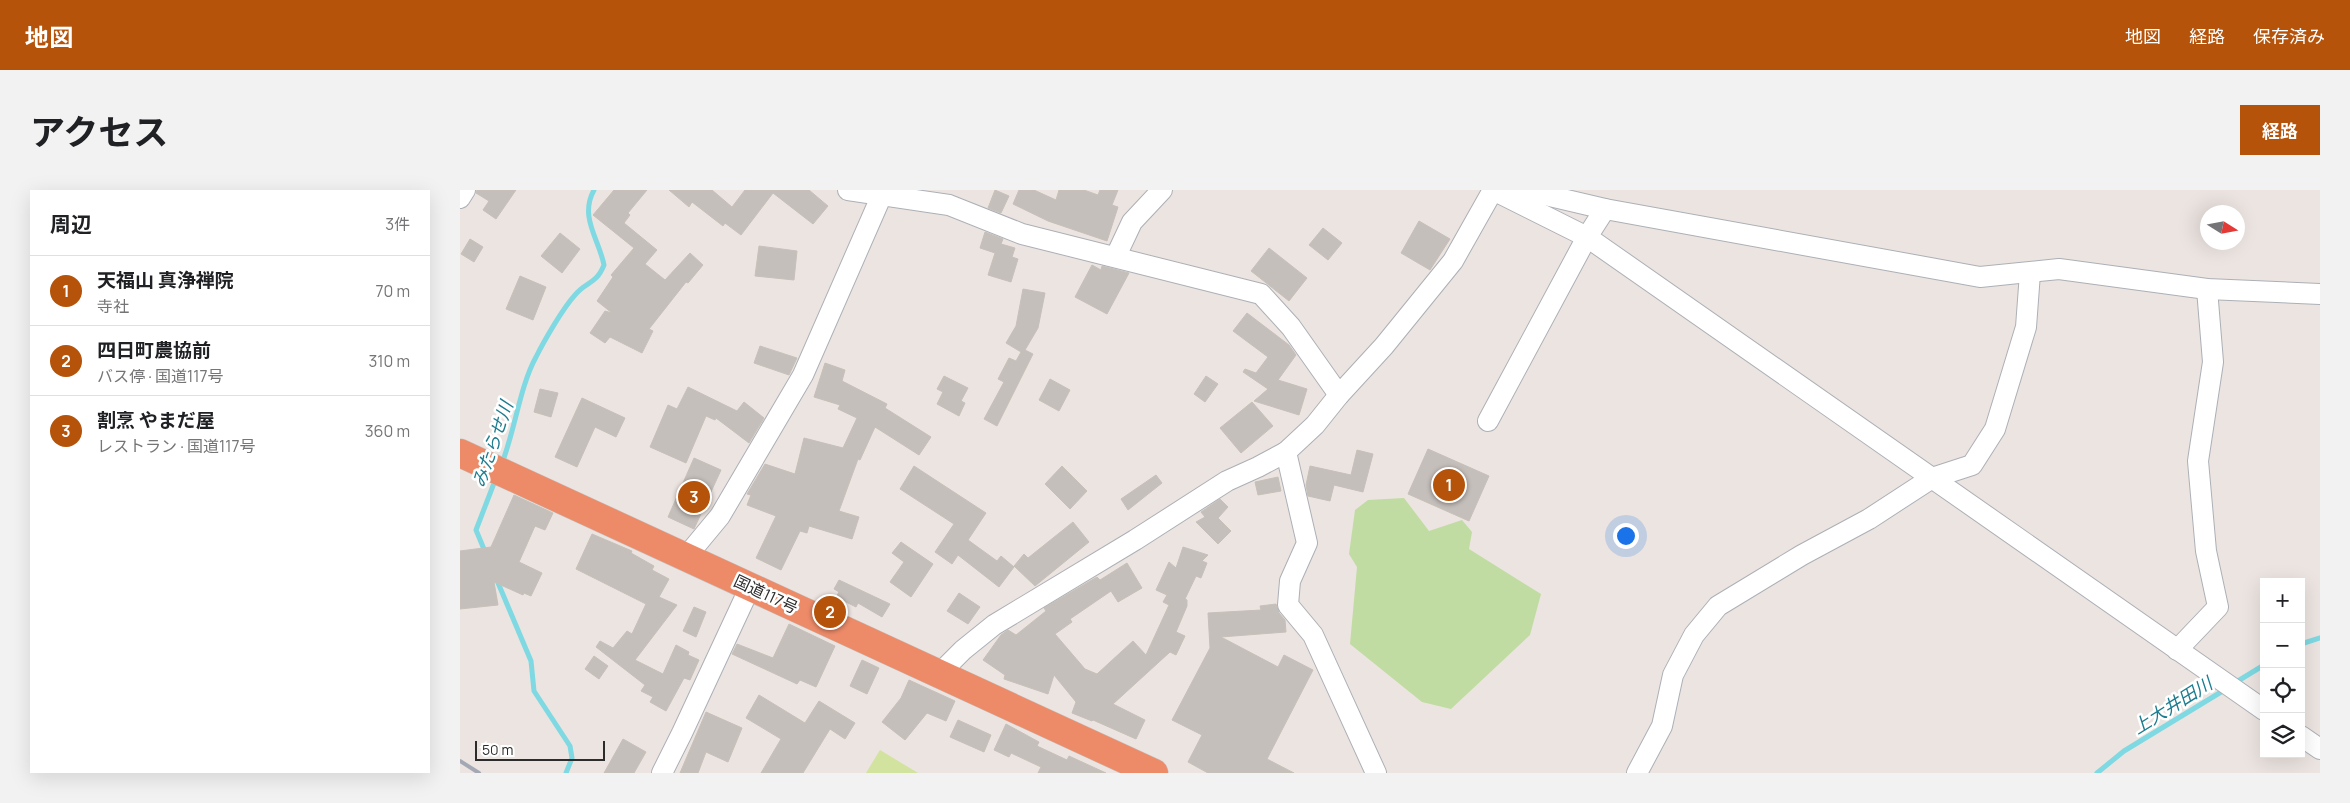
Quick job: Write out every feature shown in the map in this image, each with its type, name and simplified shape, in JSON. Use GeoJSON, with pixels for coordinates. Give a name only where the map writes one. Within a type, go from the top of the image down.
{"type":"FeatureCollection","features":[{"type":"Feature","properties":{"kind":"highway","name":"国道117号"},"geometry":{"type":"LineString","coordinates":[[460,453],[1154,773]]}},
{"type":"Feature","properties":{"kind":"street"},"geometry":{"type":"LineString","coordinates":[[460,198],[465,190]]}},
{"type":"Feature","properties":{"kind":"street"},"geometry":{"type":"LineString","coordinates":[[848,190],[883,193],[949,205],[1022,234],[1116,256],[1177,274],[1222,282],[1260,294],[1291,327],[1339,395]]}},
{"type":"Feature","properties":{"kind":"street"},"geometry":{"type":"LineString","coordinates":[[1116,256],[1132,222],[1162,190]]}},
{"type":"Feature","properties":{"kind":"street"},"geometry":{"type":"LineString","coordinates":[[1493,190],[1524,190],[1605,209],[1980,277],[2058,269],[2207,289],[2320,294]]}},
{"type":"Feature","properties":{"kind":"street"},"geometry":{"type":"LineString","coordinates":[[1493,190],[1587,236],[2260,707]]}},
{"type":"Feature","properties":{"kind":"street"},"geometry":{"type":"LineString","coordinates":[[939,674],[963,650],[994,625],[1135,540],[1227,481],[1286,452],[1315,425],[1339,395],[1384,346],[1453,261],[1493,190]]}},
{"type":"Feature","properties":{"kind":"street"},"geometry":{"type":"LineString","coordinates":[[686,557],[720,516],[803,375],[883,193]]}},
{"type":"Feature","properties":{"kind":"street"},"geometry":{"type":"LineString","coordinates":[[1488,421],[1587,236],[1605,209]]}},
{"type":"Feature","properties":{"kind":"street"},"geometry":{"type":"LineString","coordinates":[[1637,773],[1662,726],[1673,675],[1694,635],[1718,606],[1802,555],[1869,519],[1932,478],[1972,464],[1995,429],[2026,327],[2030,273]]}},
{"type":"Feature","properties":{"kind":"street"},"geometry":{"type":"LineString","coordinates":[[2177,650],[2218,607],[2206,550],[2198,461],[2213,362],[2207,289]]}},
{"type":"Feature","properties":{"kind":"street"},"geometry":{"type":"LineString","coordinates":[[1286,452],[1307,543],[1290,581],[1288,604],[1313,635],[1376,773]]}},
{"type":"Feature","properties":{"kind":"street"},"geometry":{"type":"LineString","coordinates":[[662,773],[750,587]]}},
{"type":"Feature","properties":{"kind":"street"},"geometry":{"type":"LineString","coordinates":[[2305,739],[2320,749]]}},
{"type":"Feature","properties":{"kind":"green space"},"geometry":{"type":"Polygon","coordinates":[[[1404,498],[1429,531],[1462,520],[1472,532],[1469,549],[1541,594],[1530,635],[1451,709],[1422,702],[1350,644],[1357,567],[1349,554],[1355,510],[1368,500],[1404,498]]]}},
{"type":"Feature","properties":{"kind":"green space"},"geometry":{"type":"Polygon","coordinates":[[[880,750],[918,773],[866,773],[880,750]]]}},
{"type":"Feature","properties":{"kind":"building"},"geometry":{"type":"Polygon","coordinates":[[[477,190],[516,190],[496,219],[483,210],[489,201],[476,193],[477,190]]]}},
{"type":"Feature","properties":{"kind":"building"},"geometry":{"type":"Polygon","coordinates":[[[614,190],[647,190],[628,213],[630,215],[624,223],[657,250],[645,264],[665,280],[690,253],[703,265],[688,283],[686,282],[649,329],[653,331],[642,353],[610,337],[605,343],[590,333],[605,311],[612,313],[597,301],[613,277],[611,275],[634,248],[593,215],[614,190]]]}},
{"type":"Feature","properties":{"kind":"building"},"geometry":{"type":"Polygon","coordinates":[[[669,190],[712,190],[732,207],[745,190],[809,190],[828,206],[813,224],[773,193],[741,235],[725,223],[723,226],[692,202],[689,207],[669,190]]]}},
{"type":"Feature","properties":{"kind":"building"},"geometry":{"type":"Polygon","coordinates":[[[995,190],[1009,196],[1001,213],[988,208],[995,190]]]}},
{"type":"Feature","properties":{"kind":"building"},"geometry":{"type":"Polygon","coordinates":[[[1019,190],[1034,190],[1056,200],[1059,190],[1084,190],[1098,195],[1100,190],[1118,190],[1112,205],[1118,207],[1107,241],[1048,221],[1013,204],[1019,190]]]}},
{"type":"Feature","properties":{"kind":"building"},"geometry":{"type":"Polygon","coordinates":[[[1419,221],[1450,239],[1430,270],[1401,253],[1419,221]]]}},
{"type":"Feature","properties":{"kind":"building"},"geometry":{"type":"Polygon","coordinates":[[[1323,228],[1342,243],[1328,260],[1309,245],[1323,228]]]}},
{"type":"Feature","properties":{"kind":"building"},"geometry":{"type":"Polygon","coordinates":[[[985,232],[1003,239],[1001,244],[1015,248],[1012,257],[1018,259],[1011,282],[988,275],[995,253],[980,248],[985,232]]]}},
{"type":"Feature","properties":{"kind":"building"},"geometry":{"type":"Polygon","coordinates":[[[560,233],[580,249],[562,273],[541,256],[560,233]]]}},
{"type":"Feature","properties":{"kind":"building"},"geometry":{"type":"Polygon","coordinates":[[[470,239],[483,247],[474,262],[461,254],[470,239]]]}},
{"type":"Feature","properties":{"kind":"building"},"geometry":{"type":"Polygon","coordinates":[[[759,246],[797,251],[794,280],[755,276],[759,246]]]}},
{"type":"Feature","properties":{"kind":"building"},"geometry":{"type":"Polygon","coordinates":[[[1269,248],[1307,278],[1289,301],[1251,271],[1269,248]]]}},
{"type":"Feature","properties":{"kind":"building"},"geometry":{"type":"Polygon","coordinates":[[[1092,265],[1101,270],[1102,266],[1129,273],[1107,314],[1075,297],[1092,265]]]}},
{"type":"Feature","properties":{"kind":"building"},"geometry":{"type":"Polygon","coordinates":[[[520,276],[546,287],[533,320],[506,309],[520,276]]]}},
{"type":"Feature","properties":{"kind":"building"},"geometry":{"type":"Polygon","coordinates":[[[1023,289],[1045,293],[1038,328],[1025,350],[1033,354],[997,426],[984,419],[1004,382],[998,379],[1009,358],[1016,361],[1021,352],[1006,343],[1016,326],[1023,289]]]}},
{"type":"Feature","properties":{"kind":"building"},"geometry":{"type":"Polygon","coordinates":[[[1247,313],[1289,345],[1296,355],[1278,380],[1307,389],[1299,415],[1254,401],[1268,389],[1243,372],[1245,369],[1256,373],[1268,357],[1233,331],[1247,313]]]}},
{"type":"Feature","properties":{"kind":"building"},"geometry":{"type":"Polygon","coordinates":[[[760,346],[797,358],[789,375],[754,363],[760,346]]]}},
{"type":"Feature","properties":{"kind":"building"},"geometry":{"type":"Polygon","coordinates":[[[825,363],[845,370],[842,381],[887,404],[885,408],[931,437],[919,455],[875,427],[860,460],[858,459],[839,511],[859,517],[852,539],[809,526],[807,533],[800,531],[781,570],[756,558],[776,516],[747,505],[751,495],[747,494],[765,464],[795,474],[804,438],[843,448],[857,418],[838,409],[840,405],[814,397],[825,363]]]}},
{"type":"Feature","properties":{"kind":"building"},"geometry":{"type":"Polygon","coordinates":[[[944,376],[968,388],[961,401],[965,403],[959,416],[937,404],[943,392],[937,389],[944,376]]]}},
{"type":"Feature","properties":{"kind":"building"},"geometry":{"type":"Polygon","coordinates":[[[1206,376],[1218,384],[1205,402],[1194,394],[1206,376]]]}},
{"type":"Feature","properties":{"kind":"building"},"geometry":{"type":"Polygon","coordinates":[[[1050,379],[1070,390],[1059,411],[1039,400],[1050,379]]]}},
{"type":"Feature","properties":{"kind":"building"},"geometry":{"type":"Polygon","coordinates":[[[688,387],[737,411],[744,402],[764,418],[749,443],[716,418],[715,420],[706,416],[686,463],[650,447],[668,405],[677,409],[688,387]]]}},
{"type":"Feature","properties":{"kind":"building"},"geometry":{"type":"Polygon","coordinates":[[[540,389],[558,393],[551,417],[534,412],[540,389]]]}},
{"type":"Feature","properties":{"kind":"building"},"geometry":{"type":"Polygon","coordinates":[[[582,398],[625,418],[616,437],[595,427],[577,467],[555,457],[582,398]]]}},
{"type":"Feature","properties":{"kind":"building"},"geometry":{"type":"Polygon","coordinates":[[[1252,402],[1273,426],[1241,453],[1220,428],[1252,402]]]}},
{"type":"Feature","properties":{"kind":"building"},"geometry":{"type":"Polygon","coordinates":[[[1428,449],[1489,476],[1469,521],[1408,494],[1428,449]]]}},
{"type":"Feature","properties":{"kind":"building"},"geometry":{"type":"Polygon","coordinates":[[[1357,450],[1373,454],[1363,492],[1334,485],[1330,501],[1308,496],[1306,485],[1310,466],[1351,475],[1357,450]]]}},
{"type":"Feature","properties":{"kind":"building"},"geometry":{"type":"Polygon","coordinates":[[[694,458],[721,470],[694,529],[668,517],[694,458]]]}},
{"type":"Feature","properties":{"kind":"building"},"geometry":{"type":"Polygon","coordinates":[[[914,466],[986,513],[968,540],[997,561],[1001,556],[1014,567],[999,587],[958,555],[952,564],[935,552],[954,524],[900,489],[914,466]]]}},
{"type":"Feature","properties":{"kind":"building"},"geometry":{"type":"Polygon","coordinates":[[[1062,466],[1087,491],[1070,509],[1045,484],[1062,466]]]}},
{"type":"Feature","properties":{"kind":"building"},"geometry":{"type":"Polygon","coordinates":[[[1156,475],[1162,483],[1128,510],[1121,499],[1156,475]]]}},
{"type":"Feature","properties":{"kind":"building"},"geometry":{"type":"Polygon","coordinates":[[[1278,477],[1281,491],[1258,495],[1255,482],[1278,477]]]}},
{"type":"Feature","properties":{"kind":"building"},"geometry":{"type":"Polygon","coordinates":[[[514,495],[553,513],[545,530],[535,526],[519,562],[542,573],[531,596],[524,593],[523,595],[494,582],[498,605],[460,609],[460,551],[491,547],[514,495]]]}},
{"type":"Feature","properties":{"kind":"building"},"geometry":{"type":"Polygon","coordinates":[[[1220,499],[1228,507],[1218,518],[1231,531],[1218,544],[1196,522],[1205,517],[1201,512],[1220,499]]]}},
{"type":"Feature","properties":{"kind":"building"},"geometry":{"type":"Polygon","coordinates":[[[1073,522],[1089,542],[1035,586],[1014,566],[1024,554],[1028,558],[1073,522]]]}},
{"type":"Feature","properties":{"kind":"building"},"geometry":{"type":"Polygon","coordinates":[[[592,534],[632,551],[631,553],[654,566],[652,570],[669,579],[659,597],[677,605],[635,660],[663,674],[676,645],[689,652],[688,655],[699,660],[690,680],[684,678],[666,711],[650,702],[653,697],[641,691],[645,685],[596,647],[600,641],[613,648],[627,631],[632,634],[646,604],[576,569],[592,534]]]}},
{"type":"Feature","properties":{"kind":"building"},"geometry":{"type":"Polygon","coordinates":[[[901,542],[933,564],[911,597],[890,582],[904,562],[892,553],[901,542]]]}},
{"type":"Feature","properties":{"kind":"building"},"geometry":{"type":"Polygon","coordinates":[[[1183,547],[1208,555],[1202,561],[1207,563],[1201,578],[1196,576],[1185,599],[1187,600],[1187,606],[1176,632],[1185,636],[1176,655],[1170,652],[1113,704],[1145,720],[1136,739],[1072,713],[1076,702],[1054,675],[1048,694],[1004,679],[1005,675],[983,660],[1001,635],[1008,630],[1016,635],[1046,611],[1044,608],[1097,577],[1100,580],[1127,563],[1142,588],[1118,602],[1111,591],[1070,619],[1072,622],[1055,634],[1085,669],[1097,674],[1133,641],[1146,655],[1169,605],[1163,602],[1167,595],[1156,590],[1169,562],[1176,568],[1183,547]]]}},
{"type":"Feature","properties":{"kind":"building"},"geometry":{"type":"Polygon","coordinates":[[[839,580],[890,604],[882,617],[858,603],[856,607],[836,597],[839,592],[834,589],[839,580]]]}},
{"type":"Feature","properties":{"kind":"building"},"geometry":{"type":"Polygon","coordinates":[[[959,593],[980,607],[968,624],[947,611],[959,593]]]}},
{"type":"Feature","properties":{"kind":"building"},"geometry":{"type":"Polygon","coordinates":[[[1276,604],[1279,613],[1285,620],[1286,632],[1221,637],[1278,667],[1284,655],[1313,670],[1267,759],[1294,773],[1208,773],[1188,762],[1202,735],[1172,720],[1210,648],[1208,613],[1261,610],[1260,606],[1276,604]]]}},
{"type":"Feature","properties":{"kind":"building"},"geometry":{"type":"Polygon","coordinates":[[[694,607],[706,612],[696,637],[683,631],[694,607]]]}},
{"type":"Feature","properties":{"kind":"building"},"geometry":{"type":"Polygon","coordinates":[[[789,624],[835,646],[816,687],[800,680],[797,684],[732,654],[737,644],[773,658],[789,624]]]}},
{"type":"Feature","properties":{"kind":"building"},"geometry":{"type":"Polygon","coordinates":[[[594,656],[608,666],[599,679],[585,669],[594,656]]]}},
{"type":"Feature","properties":{"kind":"building"},"geometry":{"type":"Polygon","coordinates":[[[862,660],[879,668],[867,694],[850,686],[862,660]]]}},
{"type":"Feature","properties":{"kind":"building"},"geometry":{"type":"Polygon","coordinates":[[[909,680],[955,701],[946,721],[927,713],[905,740],[882,722],[901,698],[909,680]]]}},
{"type":"Feature","properties":{"kind":"building"},"geometry":{"type":"Polygon","coordinates":[[[759,695],[805,723],[819,701],[855,723],[845,739],[830,729],[803,773],[761,773],[781,739],[746,718],[759,695]]]}},
{"type":"Feature","properties":{"kind":"building"},"geometry":{"type":"Polygon","coordinates":[[[706,712],[742,728],[728,762],[706,752],[698,773],[680,773],[706,712]]]}},
{"type":"Feature","properties":{"kind":"building"},"geometry":{"type":"Polygon","coordinates":[[[958,720],[991,735],[984,752],[950,737],[958,720]]]}},
{"type":"Feature","properties":{"kind":"building"},"geometry":{"type":"Polygon","coordinates":[[[1006,724],[1039,742],[1037,746],[1067,760],[1069,756],[1106,773],[1038,773],[1041,767],[1011,753],[1009,757],[994,750],[1006,724]]]}},
{"type":"Feature","properties":{"kind":"building"},"geometry":{"type":"Polygon","coordinates":[[[623,739],[646,752],[634,773],[604,773],[623,739]]]}},
{"type":"Feature","properties":{"kind":"waterway","name":"みたらせ川"},"geometry":{"type":"LineString","coordinates":[[502,463],[526,381],[536,357],[570,301],[598,276],[604,265],[589,219],[590,200],[594,190]]}},
{"type":"Feature","properties":{"kind":"waterway","name":"みたらせ川"},"geometry":{"type":"LineString","coordinates":[[486,554],[476,530],[496,478]]}},
{"type":"Feature","properties":{"kind":"waterway","name":"みたらせ川"},"geometry":{"type":"LineString","coordinates":[[496,578],[531,661],[534,691],[570,746],[572,758],[566,773]]}},
{"type":"Feature","properties":{"kind":"waterway","name":"上大井田川"},"geometry":{"type":"LineString","coordinates":[[2305,643],[2320,638]]}},
{"type":"Feature","properties":{"kind":"waterway","name":"上大井田川"},"geometry":{"type":"LineString","coordinates":[[2233,684],[2260,667]]}},
{"type":"Feature","properties":{"kind":"waterway","name":"上大井田川"},"geometry":{"type":"LineString","coordinates":[[2097,773],[2124,751],[2226,689]]}},
{"type":"Feature","properties":{"kind":"railway"},"geometry":{"type":"LineString","coordinates":[[460,761],[479,773]]}},
{"type":"Feature","properties":{"kind":"place","name":"天福山 真浄禅院"},"geometry":{"type":"Point","coordinates":[1449,485]}},
{"type":"Feature","properties":{"kind":"place","name":"割烹 やまだ屋"},"geometry":{"type":"Point","coordinates":[694,497]}},
{"type":"Feature","properties":{"kind":"place","name":"四日町農協前"},"geometry":{"type":"Point","coordinates":[830,612]}}]}
